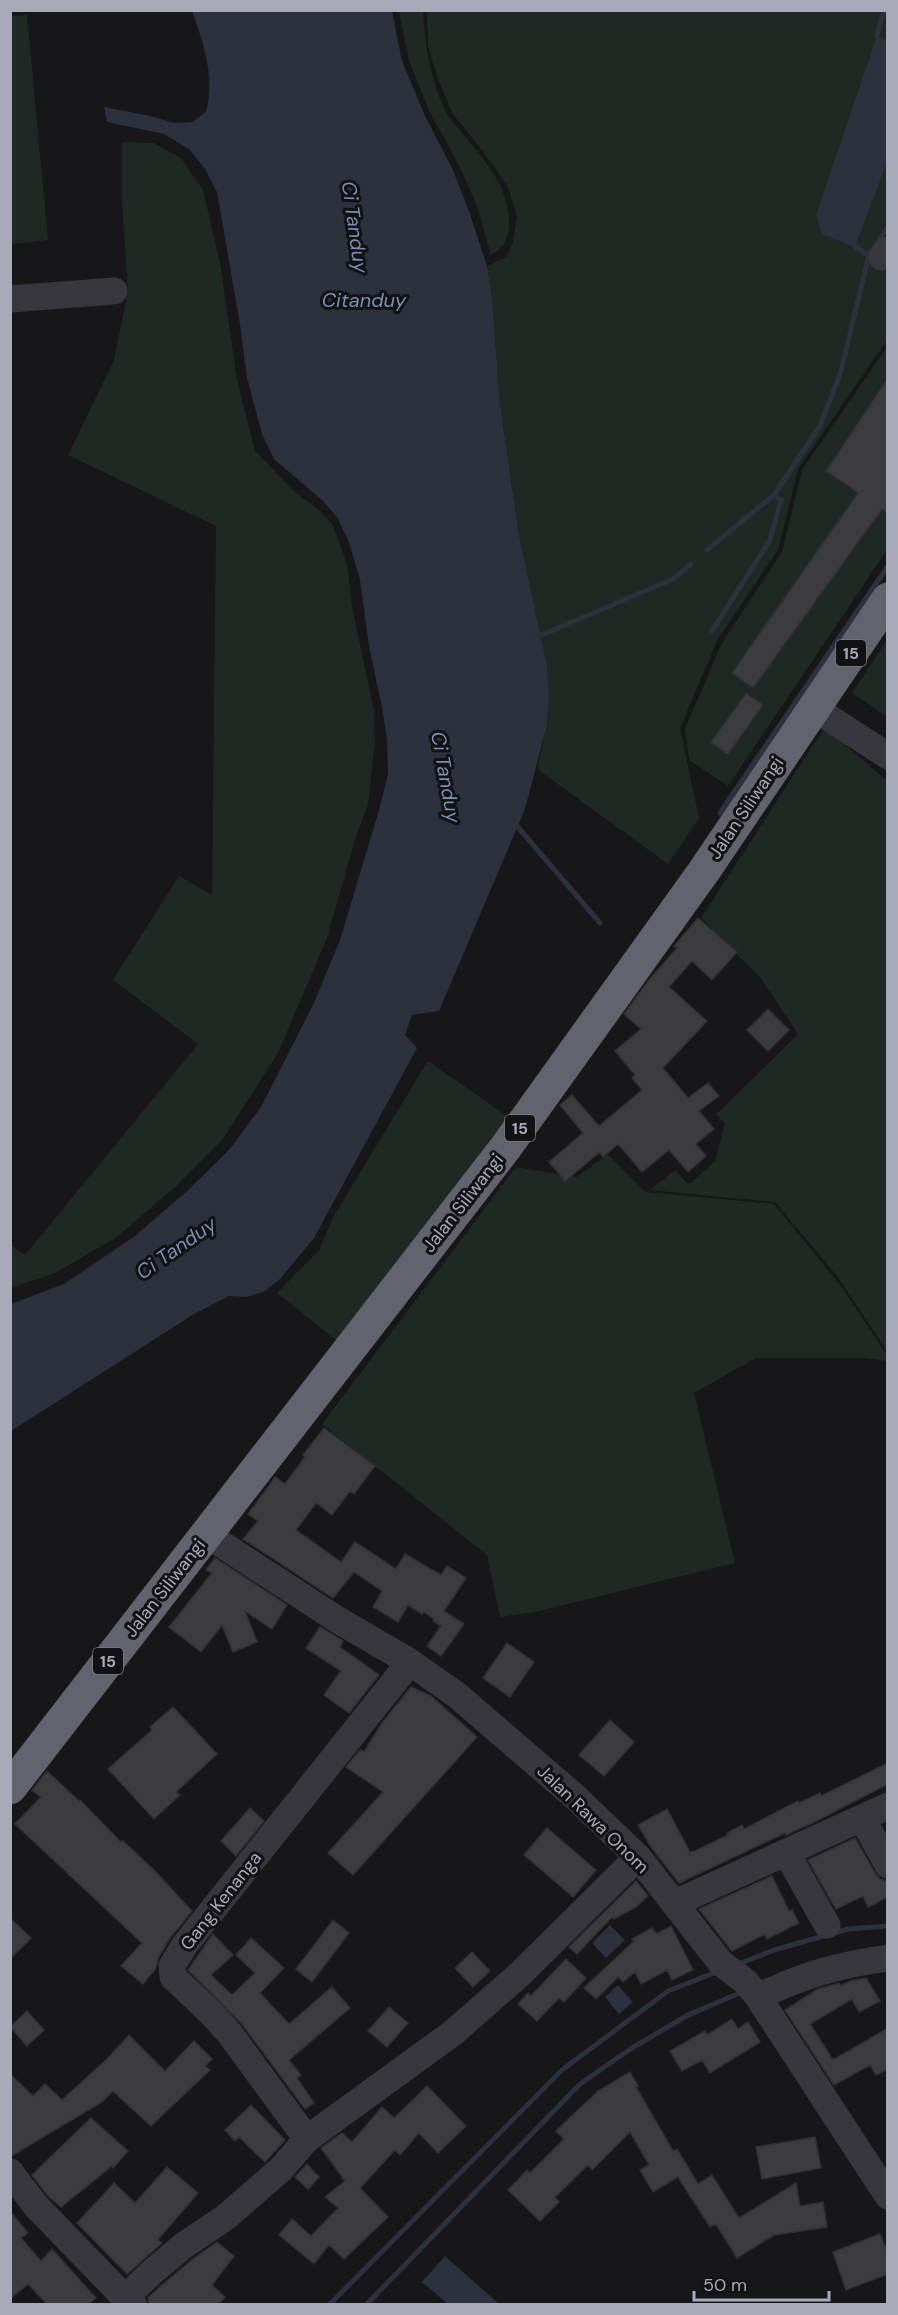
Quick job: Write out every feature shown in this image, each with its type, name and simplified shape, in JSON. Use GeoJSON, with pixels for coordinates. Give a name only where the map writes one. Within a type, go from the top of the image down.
{"type":"FeatureCollection","features":[{"type":"Feature","properties":{"kind":"highway","name":"Jalan Siliwangi"},"geometry":{"type":"LineString","coordinates":[[10,1788],[506,1147],[699,877],[888,599]]}},
{"type":"Feature","properties":{"kind":"street"},"geometry":{"type":"LineString","coordinates":[[10,298],[114,291]]}},
{"type":"Feature","properties":{"kind":"street"},"geometry":{"type":"LineString","coordinates":[[814,708],[888,756]]}},
{"type":"Feature","properties":{"kind":"street","name":"Jalan Rawa Onom"},"geometry":{"type":"LineString","coordinates":[[206,1534],[338,1620],[410,1662],[458,1696],[574,1796],[638,1857],[742,1981],[888,2196]]}},
{"type":"Feature","properties":{"kind":"street","name":"Gang Kenanga"},"geometry":{"type":"LineString","coordinates":[[307,2139],[248,2055],[211,2013],[173,1977],[172,1966],[184,1946],[410,1662]]}},
{"type":"Feature","properties":{"kind":"street"},"geometry":{"type":"LineString","coordinates":[[675,1903],[888,1806]]}},
{"type":"Feature","properties":{"kind":"street"},"geometry":{"type":"LineString","coordinates":[[862,1818],[888,1865]]}},
{"type":"Feature","properties":{"kind":"street"},"geometry":{"type":"LineString","coordinates":[[786,1852],[827,1926]]}},
{"type":"Feature","properties":{"kind":"street"},"geometry":{"type":"LineString","coordinates":[[10,2172],[37,2206],[129,2301],[151,2273],[183,2246],[226,2217],[281,2169],[307,2139],[454,2032],[519,1974],[638,1857]]}},
{"type":"Feature","properties":{"kind":"street"},"geometry":{"type":"LineString","coordinates":[[742,1981],[789,1982],[841,1965],[888,1958]]}},
{"type":"Feature","properties":{"kind":"shaded area"},"geometry":{"type":"Polygon","coordinates":[[[399,11],[423,11],[429,63],[440,100],[450,118],[488,165],[506,200],[508,235],[502,246],[491,255],[477,206],[459,165],[430,113],[409,61],[399,11]]]}},
{"type":"Feature","properties":{"kind":"shaded area"},"geometry":{"type":"Polygon","coordinates":[[[427,11],[887,11],[887,227],[869,255],[887,268],[887,340],[798,469],[778,550],[717,641],[680,728],[699,818],[668,864],[537,769],[547,725],[549,694],[547,665],[519,535],[500,404],[492,297],[487,266],[506,257],[513,242],[517,217],[508,187],[452,113],[428,46],[427,11]]]}},
{"type":"Feature","properties":{"kind":"shaded area"},"geometry":{"type":"Polygon","coordinates":[[[27,15],[48,240],[11,244],[11,16],[27,15]]]}},
{"type":"Feature","properties":{"kind":"shaded area"},"geometry":{"type":"Polygon","coordinates":[[[122,142],[154,143],[181,158],[203,190],[220,263],[237,380],[255,451],[296,493],[317,508],[333,525],[347,564],[352,606],[374,711],[375,742],[368,804],[355,840],[327,938],[278,1053],[223,1139],[175,1187],[117,1237],[55,1273],[11,1288],[11,1245],[25,1255],[198,1044],[113,980],[179,876],[212,895],[216,526],[68,455],[114,360],[128,291],[122,201],[122,142]]]}},
{"type":"Feature","properties":{"kind":"shaded area"},"geometry":{"type":"Polygon","coordinates":[[[887,347],[887,550],[728,786],[689,760],[685,729],[722,643],[782,552],[802,470],[887,347]]]}},
{"type":"Feature","properties":{"kind":"shaded area"},"geometry":{"type":"Polygon","coordinates":[[[887,640],[887,717],[852,693],[887,640]]]}},
{"type":"Feature","properties":{"kind":"shaded area"},"geometry":{"type":"Polygon","coordinates":[[[825,727],[887,781],[887,1351],[837,1276],[775,1202],[650,1190],[675,1170],[687,1183],[691,1183],[715,1161],[725,1123],[716,1115],[798,1034],[760,977],[701,918],[825,727]]]}},
{"type":"Feature","properties":{"kind":"shaded area"},"geometry":{"type":"Polygon","coordinates":[[[428,1061],[513,1120],[343,1346],[277,1293],[319,1250],[333,1217],[428,1061]]]}},
{"type":"Feature","properties":{"kind":"shaded area"},"geometry":{"type":"Polygon","coordinates":[[[608,1154],[645,1192],[774,1204],[841,1286],[887,1355],[887,1361],[864,1358],[756,1358],[694,1393],[735,1563],[535,1612],[500,1617],[487,1555],[322,1424],[516,1167],[577,1177],[608,1154]]]}},
{"type":"Feature","properties":{"kind":"water","name":"Citanduy"},"geometry":{"type":"Polygon","coordinates":[[[192,11],[392,11],[402,61],[425,116],[452,168],[487,266],[492,297],[500,404],[519,535],[547,665],[549,694],[547,725],[525,809],[439,1011],[412,1015],[405,1035],[417,1048],[314,1238],[280,1279],[265,1291],[247,1297],[229,1296],[194,1314],[11,1431],[11,1304],[64,1284],[135,1236],[186,1192],[229,1150],[261,1107],[314,1003],[340,940],[388,774],[387,739],[382,708],[369,646],[360,580],[349,542],[337,517],[323,501],[274,459],[262,434],[247,378],[217,192],[205,169],[190,150],[164,134],[107,122],[104,107],[174,123],[192,122],[206,112],[209,73],[201,36],[192,11]]]}},
{"type":"Feature","properties":{"kind":"water"},"geometry":{"type":"Polygon","coordinates":[[[877,36],[887,41],[887,162],[855,247],[822,234],[816,215],[877,36]]]}},
{"type":"Feature","properties":{"kind":"water"},"geometry":{"type":"Polygon","coordinates":[[[610,1925],[625,1940],[606,1958],[592,1943],[610,1925]]]}},
{"type":"Feature","properties":{"kind":"water"},"geometry":{"type":"Polygon","coordinates":[[[618,1985],[633,2002],[619,2014],[605,1997],[618,1985]]]}},
{"type":"Feature","properties":{"kind":"water"},"geometry":{"type":"Polygon","coordinates":[[[445,2256],[499,2304],[448,2304],[422,2282],[445,2256]]]}},
{"type":"Feature","properties":{"kind":"building"},"geometry":{"type":"Polygon","coordinates":[[[888,378],[888,513],[882,509],[753,688],[732,673],[858,493],[826,471],[888,378]]]}},
{"type":"Feature","properties":{"kind":"building"},"geometry":{"type":"Polygon","coordinates":[[[746,693],[763,705],[728,754],[711,742],[746,693]]]}},
{"type":"Feature","properties":{"kind":"building"},"geometry":{"type":"Polygon","coordinates":[[[698,918],[737,952],[712,980],[692,961],[669,987],[707,1021],[663,1068],[688,1098],[708,1083],[719,1096],[699,1111],[714,1129],[696,1144],[706,1156],[688,1172],[669,1150],[642,1172],[618,1144],[603,1157],[600,1152],[565,1181],[549,1162],[583,1133],[560,1105],[572,1095],[599,1126],[642,1090],[632,1078],[635,1075],[615,1051],[641,1029],[624,1014],[648,981],[677,948],[674,946],[698,918]]]}},
{"type":"Feature","properties":{"kind":"building"},"geometry":{"type":"Polygon","coordinates":[[[768,1009],[789,1030],[768,1051],[747,1030],[768,1009]]]}},
{"type":"Feature","properties":{"kind":"building"},"geometry":{"type":"Polygon","coordinates":[[[324,1428],[375,1466],[354,1494],[350,1491],[332,1515],[316,1503],[296,1530],[341,1562],[355,1542],[396,1569],[405,1554],[441,1575],[447,1566],[466,1578],[444,1611],[464,1624],[441,1656],[427,1646],[441,1626],[424,1612],[422,1614],[408,1605],[398,1622],[373,1607],[382,1591],[354,1572],[333,1598],[243,1539],[258,1521],[248,1514],[275,1477],[285,1484],[305,1457],[303,1455],[324,1428]]]}},
{"type":"Feature","properties":{"kind":"building"},"geometry":{"type":"Polygon","coordinates":[[[215,1558],[287,1605],[272,1629],[245,1611],[257,1642],[233,1652],[222,1625],[201,1652],[169,1627],[212,1573],[206,1570],[215,1558]]]}},
{"type":"Feature","properties":{"kind":"building"},"geometry":{"type":"Polygon","coordinates":[[[320,1627],[343,1641],[340,1647],[379,1675],[349,1713],[324,1695],[341,1671],[306,1648],[320,1627]]]}},
{"type":"Feature","properties":{"kind":"building"},"geometry":{"type":"Polygon","coordinates":[[[507,1643],[534,1662],[510,1697],[483,1678],[507,1643]]]}},
{"type":"Feature","properties":{"kind":"building"},"geometry":{"type":"Polygon","coordinates":[[[411,1687],[431,1696],[477,1737],[353,1875],[328,1853],[383,1792],[346,1767],[360,1750],[364,1752],[382,1723],[411,1687]]]}},
{"type":"Feature","properties":{"kind":"building"},"geometry":{"type":"Polygon","coordinates":[[[173,1707],[217,1754],[176,1792],[180,1795],[154,1819],[108,1769],[152,1730],[150,1727],[173,1707]]]}},
{"type":"Feature","properties":{"kind":"building"},"geometry":{"type":"Polygon","coordinates":[[[610,1720],[634,1742],[604,1776],[579,1755],[610,1720]]]}},
{"type":"Feature","properties":{"kind":"building"},"geometry":{"type":"Polygon","coordinates":[[[888,1763],[888,1784],[816,1821],[786,1835],[785,1833],[679,1883],[651,1847],[638,1825],[667,1809],[690,1852],[695,1851],[728,1835],[727,1833],[742,1825],[744,1829],[798,1801],[799,1803],[820,1793],[821,1796],[888,1763]]]}},
{"type":"Feature","properties":{"kind":"building"},"geometry":{"type":"Polygon","coordinates":[[[47,1771],[80,1800],[121,1842],[123,1841],[155,1871],[192,1911],[170,1938],[158,1958],[156,1968],[143,1984],[121,1966],[142,1943],[15,1824],[41,1797],[32,1790],[47,1771]]]}},
{"type":"Feature","properties":{"kind":"building"},"geometry":{"type":"Polygon","coordinates":[[[250,1808],[264,1821],[236,1856],[221,1841],[250,1808]]]}},
{"type":"Feature","properties":{"kind":"building"},"geometry":{"type":"Polygon","coordinates":[[[547,1828],[596,1870],[573,1897],[524,1855],[547,1828]]]}},
{"type":"Feature","properties":{"kind":"building"},"geometry":{"type":"Polygon","coordinates":[[[855,1838],[875,1873],[880,1879],[888,1881],[888,1897],[868,1907],[863,1896],[836,1909],[808,1860],[855,1838]]]}},
{"type":"Feature","properties":{"kind":"building"},"geometry":{"type":"Polygon","coordinates":[[[772,1876],[789,1911],[792,1910],[799,1923],[767,1939],[765,1934],[732,1951],[699,1909],[772,1876]]]}},
{"type":"Feature","properties":{"kind":"building"},"geometry":{"type":"Polygon","coordinates":[[[636,1881],[648,1896],[636,1907],[614,1919],[612,1917],[577,1954],[569,1947],[636,1881]]]}},
{"type":"Feature","properties":{"kind":"building"},"geometry":{"type":"Polygon","coordinates":[[[10,1918],[31,1938],[10,1959],[10,1918]]]}},
{"type":"Feature","properties":{"kind":"building"},"geometry":{"type":"Polygon","coordinates":[[[333,1920],[349,1933],[312,1982],[296,1969],[333,1920]]]}},
{"type":"Feature","properties":{"kind":"building"},"geometry":{"type":"Polygon","coordinates":[[[671,1926],[693,1970],[672,1980],[667,1970],[641,1984],[635,1972],[623,1982],[618,1977],[596,1999],[584,1988],[634,1941],[632,1939],[652,1928],[657,1934],[671,1926]]]}},
{"type":"Feature","properties":{"kind":"building"},"geometry":{"type":"Polygon","coordinates":[[[213,1934],[233,1955],[211,1975],[232,1995],[255,1973],[236,1955],[251,1938],[284,1968],[260,1993],[289,2024],[332,1987],[350,2008],[289,2060],[301,2075],[297,2078],[314,2103],[305,2109],[242,2024],[188,1970],[213,1934]]]}},
{"type":"Feature","properties":{"kind":"building"},"geometry":{"type":"Polygon","coordinates":[[[472,1952],[490,1971],[473,1987],[455,1968],[472,1952]]]}},
{"type":"Feature","properties":{"kind":"building"},"geometry":{"type":"Polygon","coordinates":[[[566,1959],[586,1978],[564,2002],[559,1998],[537,2021],[518,2004],[528,1993],[531,1996],[566,1959]]]}},
{"type":"Feature","properties":{"kind":"building"},"geometry":{"type":"Polygon","coordinates":[[[866,1978],[880,2001],[859,2012],[852,1999],[810,2024],[833,2060],[888,2028],[888,2069],[876,2075],[870,2065],[834,2085],[785,2010],[818,1989],[839,1983],[841,1986],[850,1981],[866,1978]]]}},
{"type":"Feature","properties":{"kind":"building"},"geometry":{"type":"Polygon","coordinates":[[[389,2007],[408,2023],[387,2047],[368,2031],[389,2007]]]}},
{"type":"Feature","properties":{"kind":"building"},"geometry":{"type":"Polygon","coordinates":[[[27,2011],[44,2030],[27,2046],[10,2027],[27,2011]]]}},
{"type":"Feature","properties":{"kind":"building"},"geometry":{"type":"Polygon","coordinates":[[[732,2019],[738,2029],[748,2022],[760,2042],[710,2073],[702,2060],[682,2071],[670,2051],[705,2031],[707,2035],[732,2019]]]}},
{"type":"Feature","properties":{"kind":"building"},"geometry":{"type":"Polygon","coordinates":[[[129,2035],[165,2071],[194,2041],[212,2059],[205,2066],[210,2070],[151,2126],[113,2091],[102,2102],[10,2157],[10,2074],[33,2096],[45,2084],[62,2100],[107,2059],[129,2035]]]}},
{"type":"Feature","properties":{"kind":"building"},"geometry":{"type":"Polygon","coordinates":[[[630,2072],[638,2086],[636,2087],[673,2151],[677,2149],[698,2184],[712,2175],[739,2218],[796,2183],[800,2206],[823,2202],[827,2227],[774,2235],[737,2258],[716,2224],[710,2227],[678,2177],[653,2192],[640,2170],[649,2165],[630,2132],[592,2170],[588,2165],[555,2197],[559,2202],[540,2221],[508,2190],[527,2170],[530,2173],[564,2139],[556,2131],[598,2091],[630,2072]]]}},
{"type":"Feature","properties":{"kind":"building"},"geometry":{"type":"Polygon","coordinates":[[[427,2086],[466,2126],[438,2153],[419,2133],[400,2155],[395,2150],[360,2188],[388,2217],[344,2259],[329,2245],[314,2264],[279,2235],[292,2219],[311,2236],[338,2208],[325,2197],[345,2181],[321,2148],[342,2133],[352,2142],[382,2107],[394,2118],[427,2086]]]}},
{"type":"Feature","properties":{"kind":"building"},"geometry":{"type":"Polygon","coordinates":[[[251,2105],[285,2140],[265,2162],[239,2137],[235,2141],[225,2130],[251,2105]]]}},
{"type":"Feature","properties":{"kind":"building"},"geometry":{"type":"Polygon","coordinates":[[[91,2118],[128,2151],[113,2168],[112,2166],[61,2207],[49,2197],[32,2175],[91,2118]]]}},
{"type":"Feature","properties":{"kind":"building"},"geometry":{"type":"Polygon","coordinates":[[[815,2137],[821,2168],[762,2179],[756,2147],[815,2137]]]}},
{"type":"Feature","properties":{"kind":"building"},"geometry":{"type":"Polygon","coordinates":[[[307,2164],[319,2177],[308,2189],[295,2177],[307,2164]]]}},
{"type":"Feature","properties":{"kind":"building"},"geometry":{"type":"Polygon","coordinates":[[[167,2167],[198,2193],[160,2237],[158,2240],[162,2243],[127,2274],[77,2223],[114,2183],[135,2203],[167,2167]]]}},
{"type":"Feature","properties":{"kind":"building"},"geometry":{"type":"Polygon","coordinates":[[[10,2211],[28,2233],[21,2238],[41,2261],[52,2249],[96,2298],[88,2304],[47,2304],[28,2284],[10,2299],[10,2211]]]}},
{"type":"Feature","properties":{"kind":"building"},"geometry":{"type":"Polygon","coordinates":[[[880,2234],[888,2254],[888,2274],[846,2290],[833,2252],[880,2234]]]}},
{"type":"Feature","properties":{"kind":"building"},"geometry":{"type":"Polygon","coordinates":[[[217,2242],[234,2256],[212,2285],[225,2297],[219,2304],[149,2304],[148,2298],[162,2285],[217,2242]]]}},
{"type":"Feature","properties":{"kind":"waterway"},"geometry":{"type":"LineString","coordinates":[[877,36],[884,10]]}},
{"type":"Feature","properties":{"kind":"waterway"},"geometry":{"type":"LineString","coordinates":[[707,550],[774,495],[820,426],[841,371],[869,255],[888,227]]}},
{"type":"Feature","properties":{"kind":"waterway"},"geometry":{"type":"LineString","coordinates":[[855,247],[869,255]]}},
{"type":"Feature","properties":{"kind":"waterway"},"geometry":{"type":"LineString","coordinates":[[712,631],[770,540],[781,500],[774,495]]}},
{"type":"Feature","properties":{"kind":"waterway"},"geometry":{"type":"LineString","coordinates":[[535,638],[673,579],[691,564]]}},
{"type":"Feature","properties":{"kind":"waterway"},"geometry":{"type":"LineString","coordinates":[[720,813],[888,566]]}},
{"type":"Feature","properties":{"kind":"waterway"},"geometry":{"type":"LineString","coordinates":[[512,823],[600,923]]}},
{"type":"Feature","properties":{"kind":"waterway"},"geometry":{"type":"LineString","coordinates":[[736,1965],[774,1950],[848,1929],[888,1926]]}},
{"type":"Feature","properties":{"kind":"waterway"},"geometry":{"type":"LineString","coordinates":[[330,2304],[562,2070],[668,1991],[719,1971]]}},
{"type":"Feature","properties":{"kind":"waterway"},"geometry":{"type":"LineString","coordinates":[[367,2304],[580,2084],[632,2048],[688,2015],[742,1992]]}},
{"type":"Feature","properties":{"kind":"water label","name":"Ci Tanduy"},"geometry":{"type":"Point","coordinates":[355,227]}},
{"type":"Feature","properties":{"kind":"water label","name":"Ci Tanduy"},"geometry":{"type":"Point","coordinates":[446,777]}},
{"type":"Feature","properties":{"kind":"water label","name":"Ci Tanduy"},"geometry":{"type":"Point","coordinates":[176,1248]}}]}
